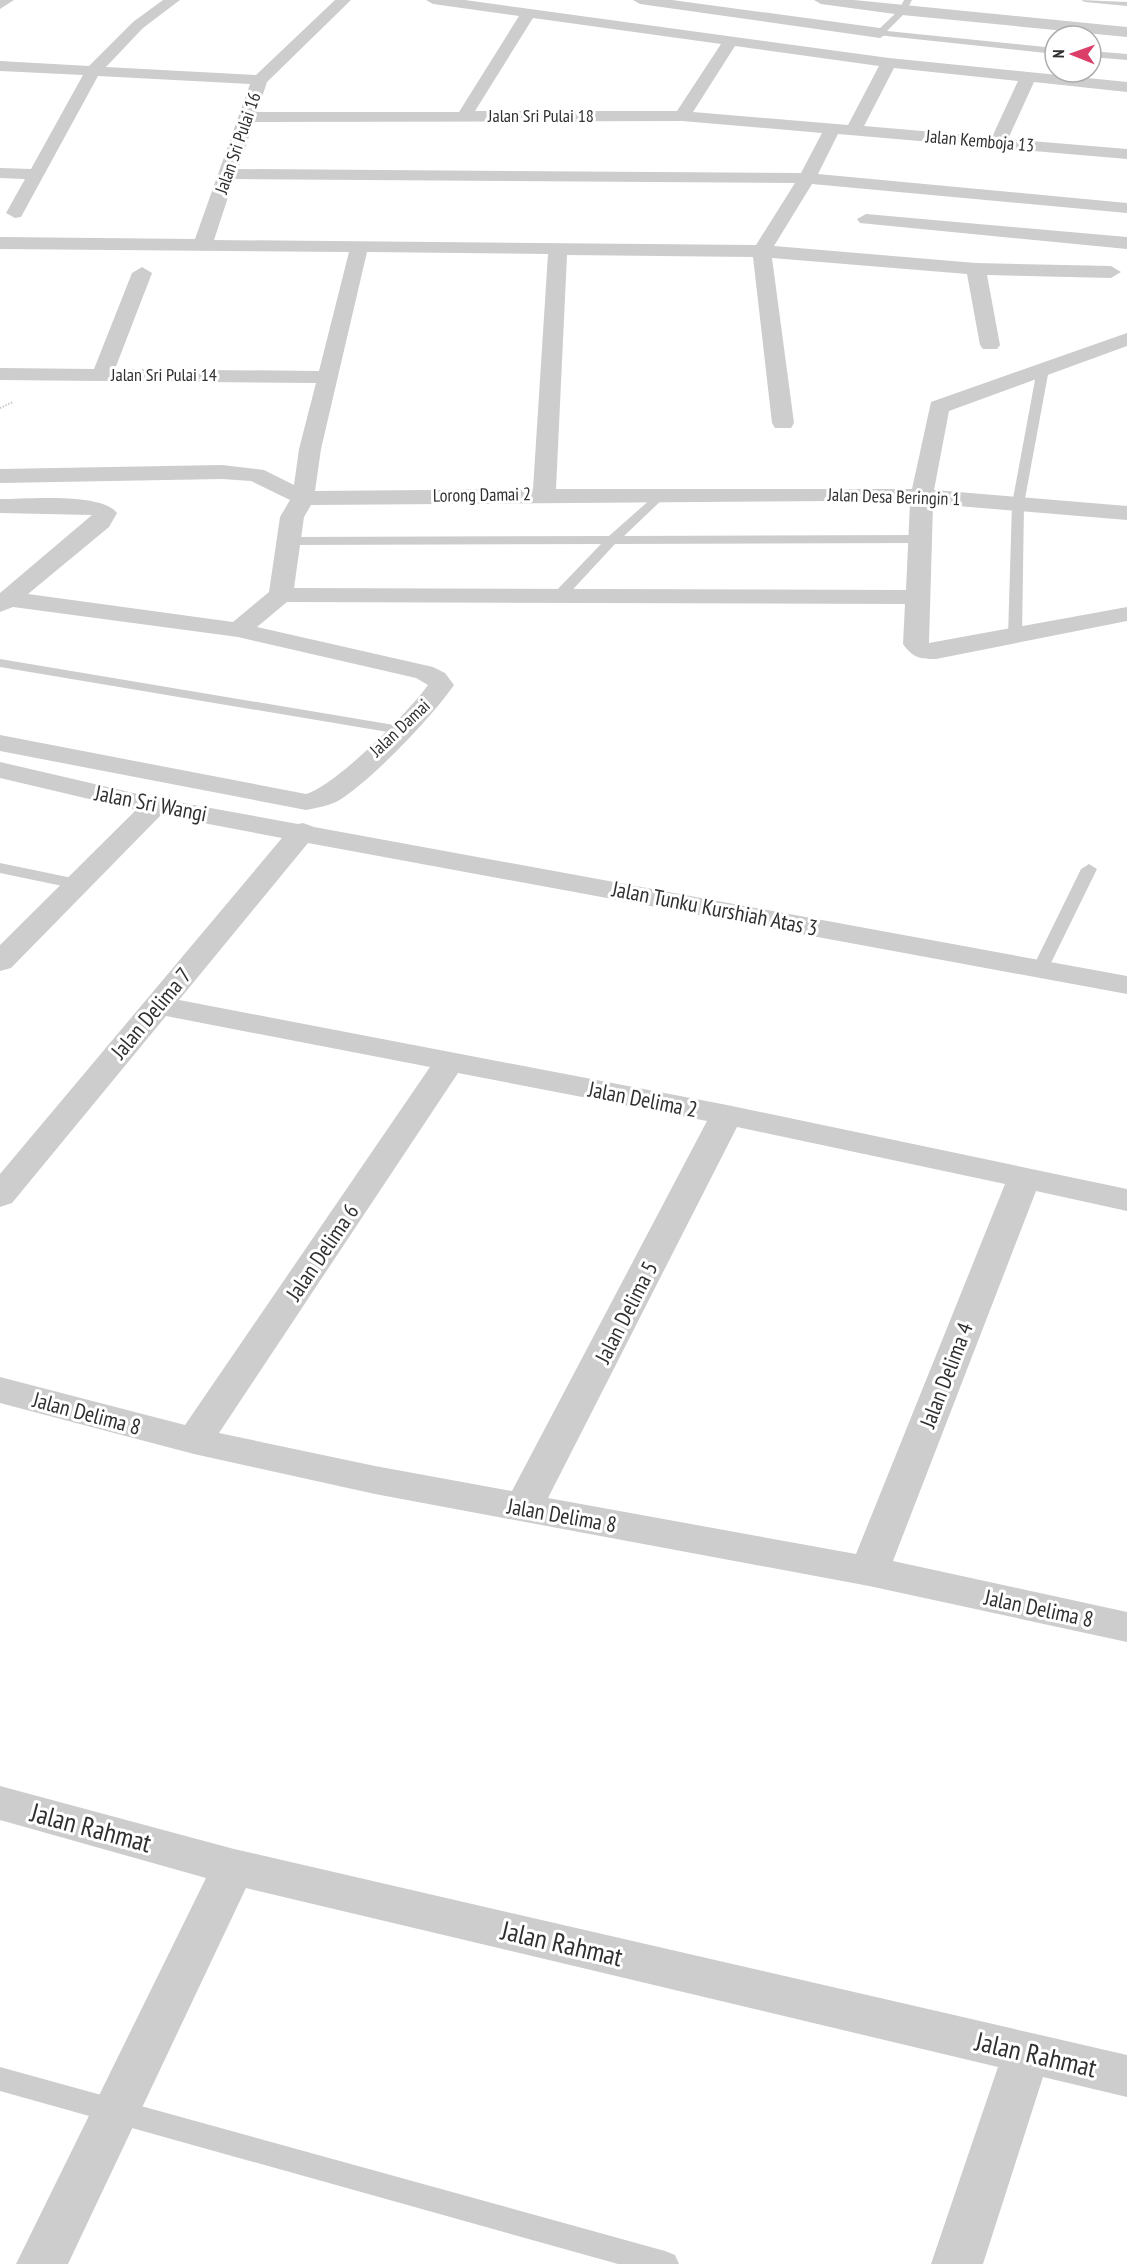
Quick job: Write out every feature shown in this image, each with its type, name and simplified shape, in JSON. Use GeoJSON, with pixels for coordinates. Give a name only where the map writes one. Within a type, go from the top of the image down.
{"type":"FeatureCollection","features":[{"type":"Feature","properties":{"kind":"street"},"geometry":{"type":"LineString","coordinates":[[0,4],[7,0]]}},
{"type":"Feature","properties":{"kind":"street"},"geometry":{"type":"LineString","coordinates":[[15,213],[93,71],[138,25],[173,0]]}},
{"type":"Feature","properties":{"kind":"street","name":"Jalan Sri Pulai 16"},"geometry":{"type":"LineString","coordinates":[[202,246],[260,80],[344,0]]}},
{"type":"Feature","properties":{"kind":"street"},"geometry":{"type":"LineString","coordinates":[[433,0],[889,63],[1127,87]]}},
{"type":"Feature","properties":{"kind":"street"},"geometry":{"type":"LineString","coordinates":[[640,0],[880,33]]}},
{"type":"Feature","properties":{"kind":"street"},"geometry":{"type":"LineString","coordinates":[[742,15],[751,0]]}},
{"type":"Feature","properties":{"kind":"street"},"geometry":{"type":"LineString","coordinates":[[820,0],[905,6],[1127,32]]}},
{"type":"Feature","properties":{"kind":"street"},"geometry":{"type":"LineString","coordinates":[[464,117],[529,13]]}},
{"type":"Feature","properties":{"kind":"street"},"geometry":{"type":"LineString","coordinates":[[682,116],[731,41]]}},
{"type":"Feature","properties":{"kind":"street"},"geometry":{"type":"LineString","coordinates":[[854,130],[889,63]]}},
{"type":"Feature","properties":{"kind":"street"},"geometry":{"type":"LineString","coordinates":[[0,66],[260,80]]}},
{"type":"Feature","properties":{"kind":"street"},"geometry":{"type":"LineString","coordinates":[[998,142],[1028,77]]}},
{"type":"Feature","properties":{"kind":"street","name":"Jalan Sri Pulai 18"},"geometry":{"type":"LineString","coordinates":[[248,117],[682,116],[833,128]]}},
{"type":"Feature","properties":{"kind":"street"},"geometry":{"type":"LineString","coordinates":[[783,423],[762,251],[807,178],[833,128]]}},
{"type":"Feature","properties":{"kind":"street","name":"Jalan Kemboja 13"},"geometry":{"type":"LineString","coordinates":[[833,128],[1127,154]]}},
{"type":"Feature","properties":{"kind":"street"},"geometry":{"type":"LineString","coordinates":[[0,172],[37,174]]}},
{"type":"Feature","properties":{"kind":"street"},"geometry":{"type":"LineString","coordinates":[[227,174],[807,178],[1127,208]]}},
{"type":"Feature","properties":{"kind":"street"},"geometry":{"type":"LineString","coordinates":[[866,219],[1127,243]]}},
{"type":"Feature","properties":{"kind":"street"},"geometry":{"type":"LineString","coordinates":[[0,243],[762,251],[976,269],[1111,272]]}},
{"type":"Feature","properties":{"kind":"street"},"geometry":{"type":"LineString","coordinates":[[281,596],[292,517],[303,498],[310,449],[359,248]]}},
{"type":"Feature","properties":{"kind":"street"},"geometry":{"type":"LineString","coordinates":[[544,495],[558,249]]}},
{"type":"Feature","properties":{"kind":"street"},"geometry":{"type":"LineString","coordinates":[[976,269],[990,345]]}},
{"type":"Feature","properties":{"kind":"street"},"geometry":{"type":"LineString","coordinates":[[102,375],[142,273]]}},
{"type":"Feature","properties":{"kind":"street"},"geometry":{"type":"LineString","coordinates":[[1127,339],[939,407],[922,496],[916,645],[922,651],[1015,637],[1127,614]]}},
{"type":"Feature","properties":{"kind":"street","name":"Jalan Sri Pulai 14"},"geometry":{"type":"LineString","coordinates":[[0,374],[328,376]]}},
{"type":"Feature","properties":{"kind":"street"},"geometry":{"type":"LineString","coordinates":[[0,476],[222,472],[256,475],[303,498]]}},
{"type":"Feature","properties":{"kind":"street","name":"Lorong Damai 2"},"geometry":{"type":"LineString","coordinates":[[303,498],[661,494]]}},
{"type":"Feature","properties":{"kind":"street","name":"Jalan Desa Beringin 1"},"geometry":{"type":"LineString","coordinates":[[661,494],[922,496],[1127,513]]}},
{"type":"Feature","properties":{"kind":"street"},"geometry":{"type":"LineString","coordinates":[[0,506],[94,507],[105,513],[100,522],[4,602]]}},
{"type":"Feature","properties":{"kind":"street"},"geometry":{"type":"LineString","coordinates":[[238,630],[281,596],[917,597]]}},
{"type":"Feature","properties":{"kind":"street","name":"Jalan Damai"},"geometry":{"type":"LineString","coordinates":[[0,743],[306,802],[330,794],[400,730],[437,693],[441,685],[436,678],[424,672],[238,630],[4,602]]}},
{"type":"Feature","properties":{"kind":"street","name":"Jalan Sri Wangi"},"geometry":{"type":"LineString","coordinates":[[0,770],[155,806],[303,831]]}},
{"type":"Feature","properties":{"kind":"street"},"geometry":{"type":"LineString","coordinates":[[1,959],[155,806]]}},
{"type":"Feature","properties":{"kind":"street","name":"Jalan Tunku Kurshiah Atas 3"},"geometry":{"type":"LineString","coordinates":[[303,831],[1127,985]]}},
{"type":"Feature","properties":{"kind":"street","name":"Jalan Delima 7"},"geometry":{"type":"LineString","coordinates":[[0,1196],[303,831]]}},
{"type":"Feature","properties":{"kind":"street","name":"Jalan Delima 2"},"geometry":{"type":"LineString","coordinates":[[158,1005],[727,1115],[1127,1200]]}},
{"type":"Feature","properties":{"kind":"street","name":"Jalan Delima 6"},"geometry":{"type":"LineString","coordinates":[[194,1441],[449,1063]]}},
{"type":"Feature","properties":{"kind":"street","name":"Jalan Delima 5"},"geometry":{"type":"LineString","coordinates":[[523,1508],[727,1115]]}},
{"type":"Feature","properties":{"kind":"street","name":"Jalan Delima 4"},"geometry":{"type":"LineString","coordinates":[[869,1571],[1024,1179]]}},
{"type":"Feature","properties":{"kind":"street","name":"Jalan Delima 8"},"geometry":{"type":"LineString","coordinates":[[0,1390],[194,1441],[523,1508],[869,1571],[1127,1627]]}},
{"type":"Feature","properties":{"kind":"street","name":"Jalan Rahmat"},"geometry":{"type":"LineString","coordinates":[[0,1803],[234,1867],[1127,2076]]}},
{"type":"Feature","properties":{"kind":"street"},"geometry":{"type":"LineString","coordinates":[[42,2264],[234,1867]]}},
{"type":"Feature","properties":{"kind":"street"},"geometry":{"type":"LineString","coordinates":[[957,2264],[1027,2053]]}},
{"type":"Feature","properties":{"kind":"lane"},"geometry":{"type":"LineString","coordinates":[[1086,0],[1127,4]]}},
{"type":"Feature","properties":{"kind":"lane"},"geometry":{"type":"LineString","coordinates":[[880,33],[905,6]]}},
{"type":"Feature","properties":{"kind":"lane"},"geometry":{"type":"LineString","coordinates":[[880,33],[1043,50]]}},
{"type":"Feature","properties":{"kind":"lane"},"geometry":{"type":"LineString","coordinates":[[1103,55],[1127,57]]}},
{"type":"Feature","properties":{"kind":"lane"},"geometry":{"type":"LineString","coordinates":[[1015,637],[1017,504],[1043,369]]}},
{"type":"Feature","properties":{"kind":"lane"},"geometry":{"type":"LineString","coordinates":[[559,596],[611,541],[661,494]]}},
{"type":"Feature","properties":{"kind":"lane"},"geometry":{"type":"LineString","coordinates":[[290,541],[920,539]]}},
{"type":"Feature","properties":{"kind":"lane"},"geometry":{"type":"LineString","coordinates":[[0,663],[400,730]]}},
{"type":"Feature","properties":{"kind":"lane"},"geometry":{"type":"LineString","coordinates":[[0,868],[77,884]]}},
{"type":"Feature","properties":{"kind":"lane"},"geometry":{"type":"LineString","coordinates":[[1040,969],[1089,869]]}},
{"type":"Feature","properties":{"kind":"lane"},"geometry":{"type":"LineString","coordinates":[[0,2079],[665,2264]]}}]}
